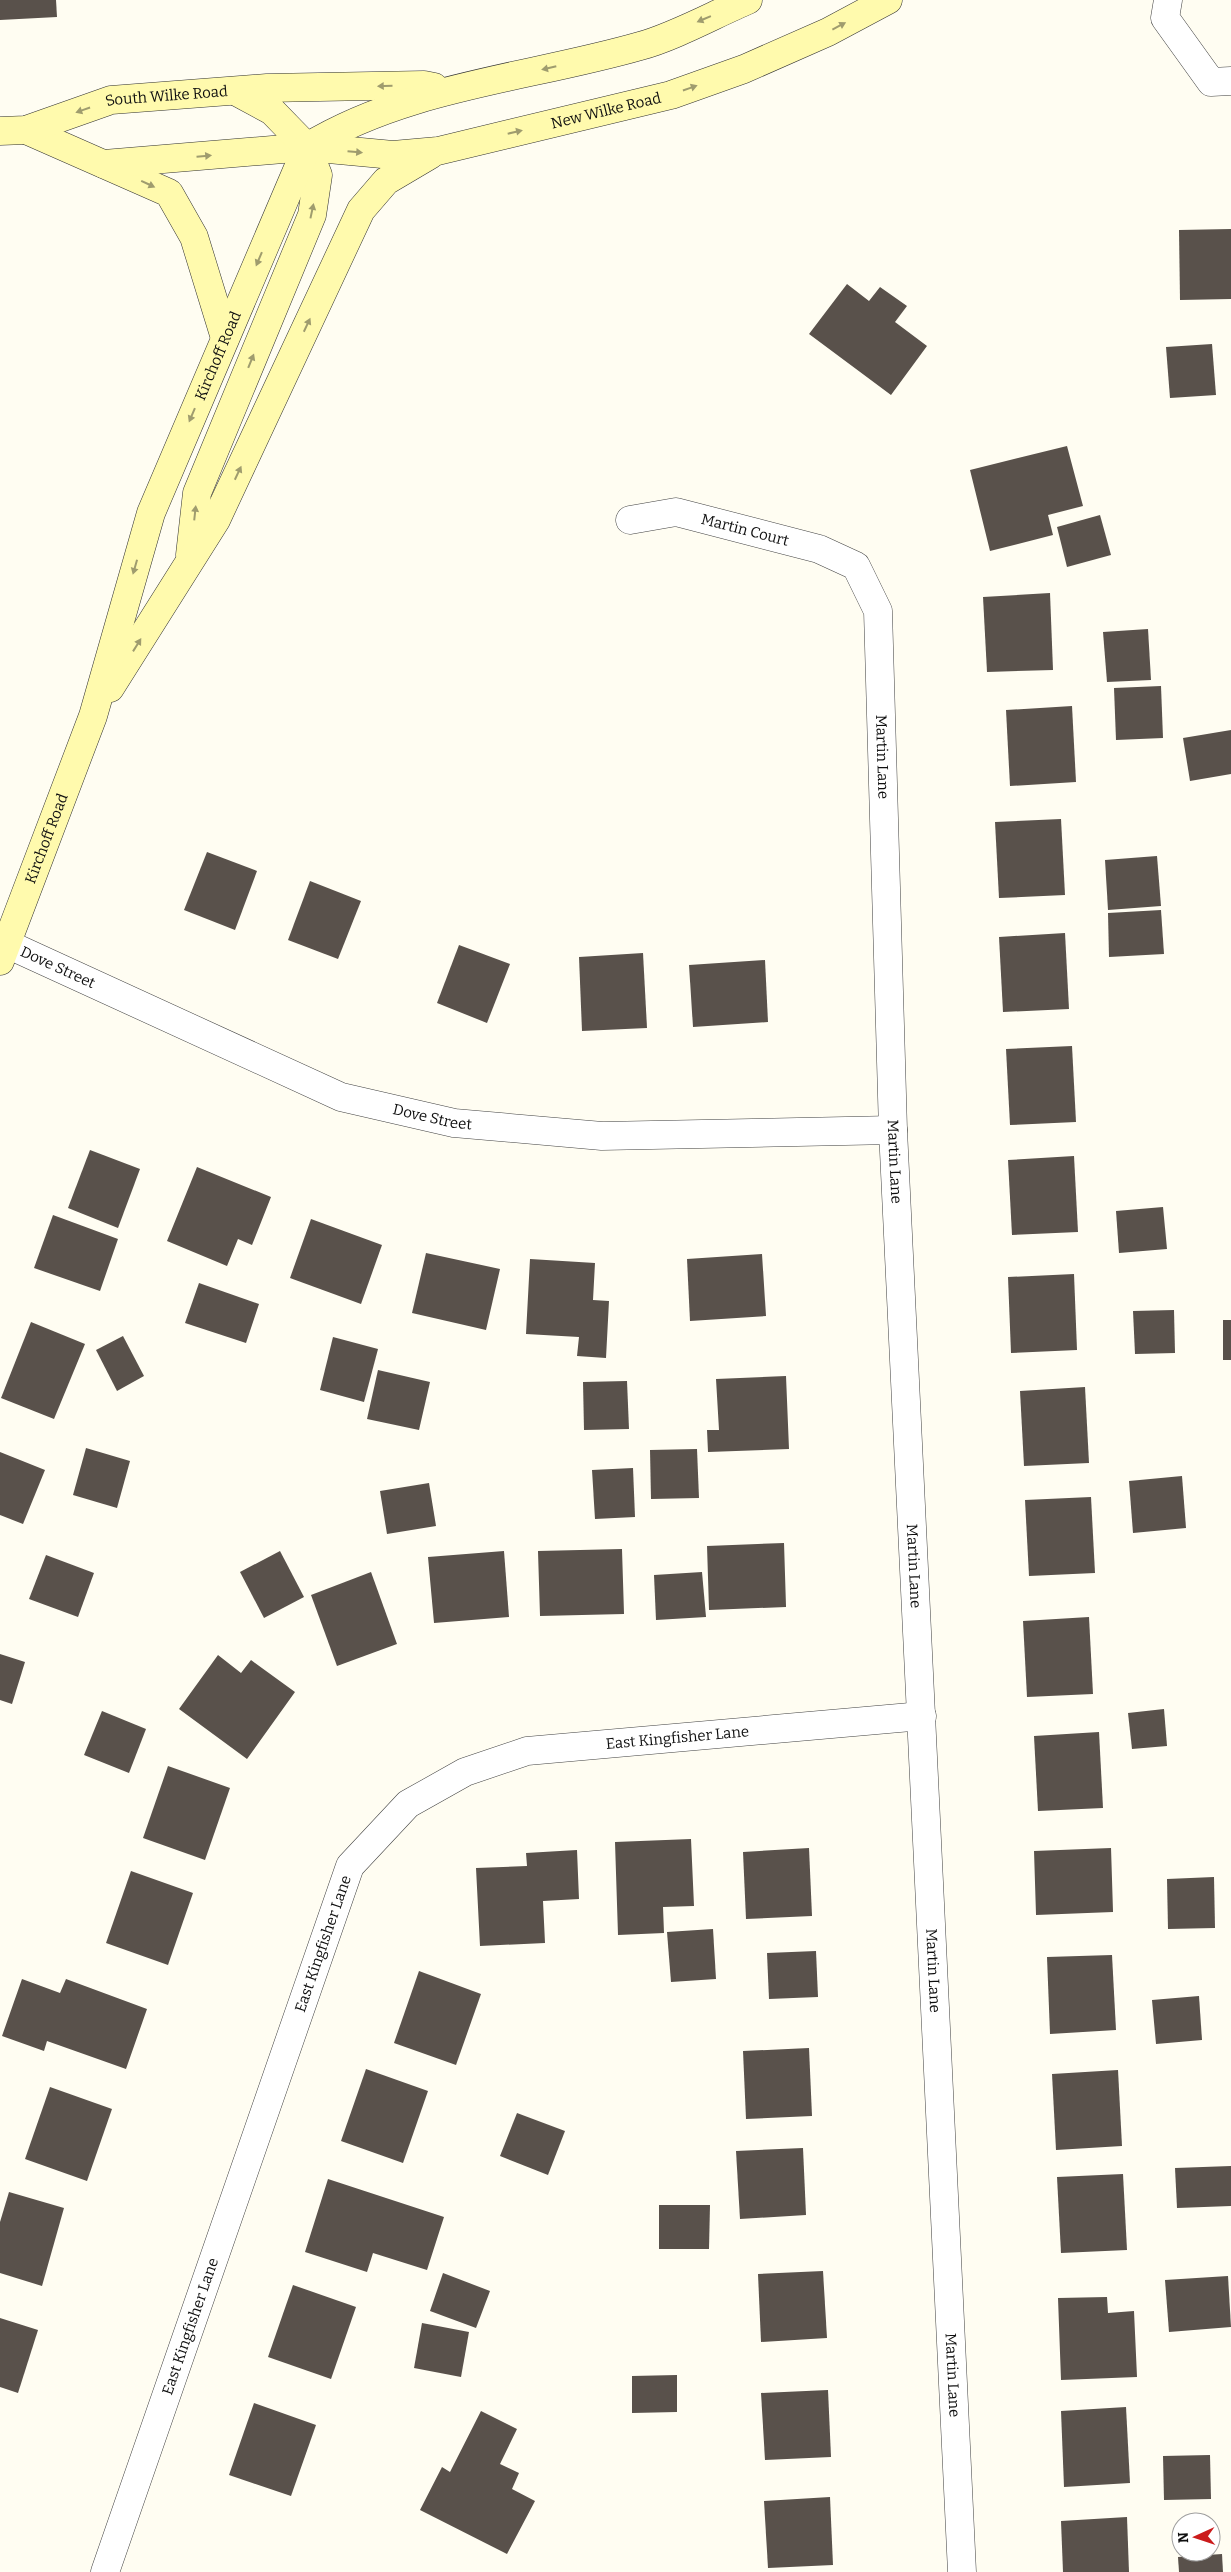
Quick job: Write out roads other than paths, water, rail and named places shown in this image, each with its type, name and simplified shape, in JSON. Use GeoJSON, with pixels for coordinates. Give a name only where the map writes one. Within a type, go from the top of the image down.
{"type":"FeatureCollection","features":[{"type":"Feature","properties":{"kind":"main road"},"geometry":{"type":"LineString","coordinates":[[307,148],[338,128],[388,108],[450,91],[642,46],[748,0]]}},
{"type":"Feature","properties":{"kind":"main road","name":"New Wilke Road"},"geometry":{"type":"LineString","coordinates":[[307,148],[393,155],[438,151],[671,95],[744,69],[828,32],[888,0]]}},
{"type":"Feature","properties":{"kind":"main road","name":"South Wilke Road"},"geometry":{"type":"LineString","coordinates":[[13,131],[111,100],[235,90],[424,85],[450,91]]}},
{"type":"Feature","properties":{"kind":"main road"},"geometry":{"type":"LineString","coordinates":[[189,561],[197,493],[312,215],[318,175],[307,148],[272,110],[235,90]]}},
{"type":"Feature","properties":{"kind":"main road","name":"South Wilke Road"},"geometry":{"type":"LineString","coordinates":[[13,131],[104,164],[307,148]]}},
{"type":"Feature","properties":{"kind":"main road","name":"Kirchoff Road"},"geometry":{"type":"LineString","coordinates":[[3,952],[93,716],[151,513],[307,148]]}},
{"type":"Feature","properties":{"kind":"main road","name":"Kirchoff Road"},"geometry":{"type":"LineString","coordinates":[[93,716],[216,520],[361,210],[386,180],[438,151]]}},
{"type":"Feature","properties":{"kind":"main road"},"geometry":{"type":"LineString","coordinates":[[104,164],[169,194],[194,237],[225,338]]}},
{"type":"Feature","properties":{"kind":"street"},"geometry":{"type":"LineString","coordinates":[[1167,9],[1211,82],[1231,81]]}},
{"type":"Feature","properties":{"kind":"street","name":"Martin Court"},"geometry":{"type":"LineString","coordinates":[[630,520],[676,512],[819,549],[856,566]]}},
{"type":"Feature","properties":{"kind":"street","name":"Martin Lane"},"geometry":{"type":"LineString","coordinates":[[856,566],[878,611],[893,1130],[962,2572]]}},
{"type":"Feature","properties":{"kind":"street","name":"Dove Street"},"geometry":{"type":"LineString","coordinates":[[3,952],[341,1096],[454,1123],[602,1136],[893,1130]]}},
{"type":"Feature","properties":{"kind":"street","name":"East Kingfisher Lane"},"geometry":{"type":"LineString","coordinates":[[105,2572],[350,1866],[408,1804],[465,1772],[527,1750],[922,1716]]}}]}
